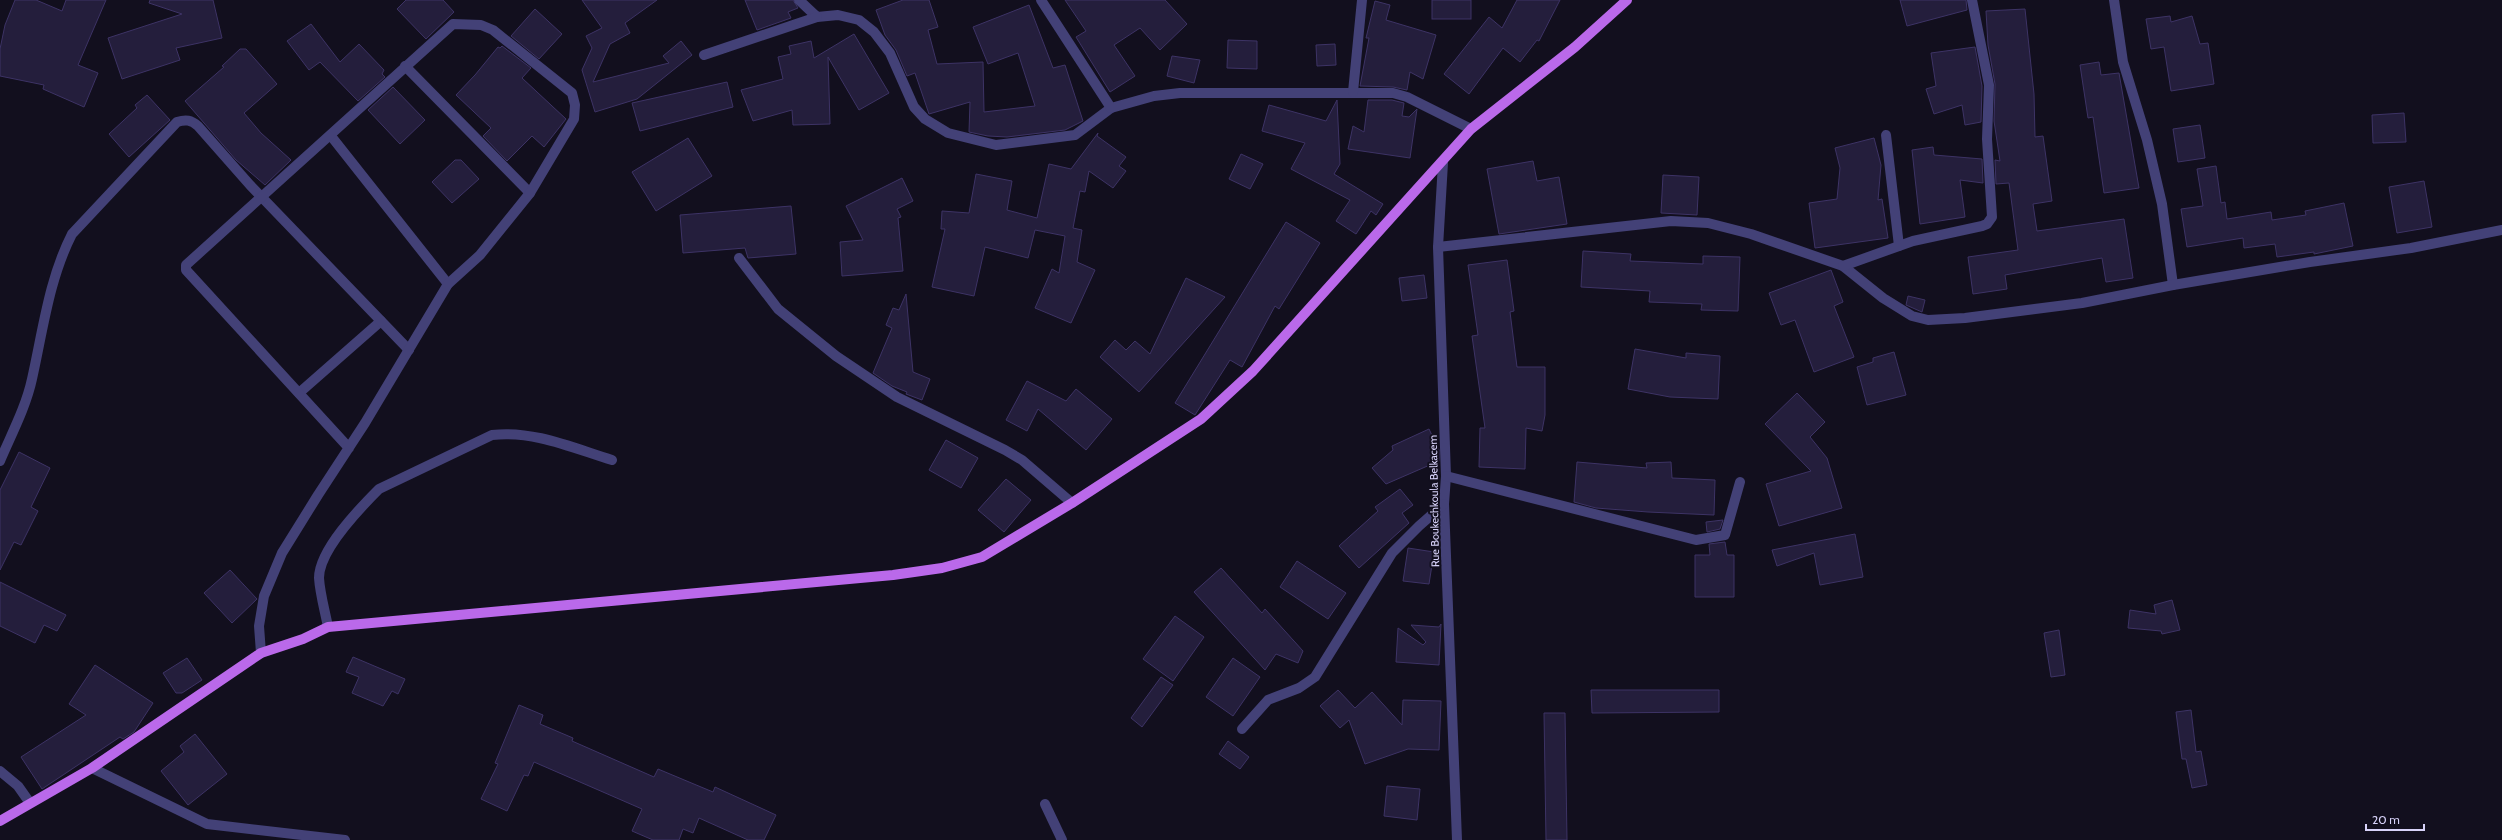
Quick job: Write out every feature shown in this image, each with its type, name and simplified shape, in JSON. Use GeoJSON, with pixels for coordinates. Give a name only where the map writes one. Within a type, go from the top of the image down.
{"type":"FeatureCollection","features":[{"type":"Feature","properties":{"kind":"main road"},"geometry":{"type":"LineString","coordinates":[[0,821],[92,768],[261,653],[303,639],[328,627],[893,575],[942,568],[982,557],[1072,503],[1201,419],[1253,372],[1443,163],[1471,129],[1575,47],[1627,0]]}},
{"type":"Feature","properties":{"kind":"street"},"geometry":{"type":"LineString","coordinates":[[799,0],[817,17]]}},
{"type":"Feature","properties":{"kind":"street"},"geometry":{"type":"LineString","coordinates":[[1041,0],[1110,108]]}},
{"type":"Feature","properties":{"kind":"street"},"geometry":{"type":"LineString","coordinates":[[1353,92],[1362,0]]}},
{"type":"Feature","properties":{"kind":"street"},"geometry":{"type":"LineString","coordinates":[[1844,266],[1899,246],[1982,226],[1987,224],[1992,217],[1987,139],[1989,85],[1972,0]]}},
{"type":"Feature","properties":{"kind":"street"},"geometry":{"type":"LineString","coordinates":[[2114,0],[2123,62],[2148,140],[2162,204],[2173,285]]}},
{"type":"Feature","properties":{"kind":"street"},"geometry":{"type":"LineString","coordinates":[[704,55],[817,17],[838,15],[859,20],[874,32],[890,53],[914,108],[925,119],[948,133],[996,145],[1075,135],[1110,108],[1154,96],[1180,93],[1393,93],[1407,97],[1471,129]]}},
{"type":"Feature","properties":{"kind":"street"},"geometry":{"type":"LineString","coordinates":[[261,653],[259,626],[264,596],[282,553],[349,448],[448,284],[480,256],[530,193],[574,119],[575,105],[572,93],[493,30],[481,25],[453,24],[405,66],[331,136],[261,196],[186,265],[186,270],[349,448]]}},
{"type":"Feature","properties":{"kind":"street"},"geometry":{"type":"LineString","coordinates":[[405,66],[530,193]]}},
{"type":"Feature","properties":{"kind":"street"},"geometry":{"type":"LineString","coordinates":[[0,461],[32,380],[47,305],[65,247],[72,234],[177,122],[188,120],[194,122],[261,196],[382,320],[409,350]]}},
{"type":"Feature","properties":{"kind":"street"},"geometry":{"type":"LineString","coordinates":[[1886,135],[1899,246]]}},
{"type":"Feature","properties":{"kind":"street"},"geometry":{"type":"LineString","coordinates":[[331,136],[448,284]]}},
{"type":"Feature","properties":{"kind":"street","name":"Rue Boukechkoula Belkacem"},"geometry":{"type":"LineString","coordinates":[[1443,163],[1438,247],[1446,476],[1444,504],[1457,840]]}},
{"type":"Feature","properties":{"kind":"street"},"geometry":{"type":"LineString","coordinates":[[1438,247],[1671,221],[1708,223],[1751,234],[1844,266],[1883,298],[1912,316],[1928,320],[1965,318],[2082,304],[2173,285],[2310,262],[2411,248],[2502,230]]}},
{"type":"Feature","properties":{"kind":"street"},"geometry":{"type":"LineString","coordinates":[[739,258],[778,309],[836,356],[897,396],[1022,460],[1072,503]]}},
{"type":"Feature","properties":{"kind":"street"},"geometry":{"type":"LineString","coordinates":[[299,393],[382,320]]}},
{"type":"Feature","properties":{"kind":"street"},"geometry":{"type":"LineString","coordinates":[[328,627],[319,577],[324,557],[364,504],[379,489],[492,435],[512,432],[537,437],[612,460]]}},
{"type":"Feature","properties":{"kind":"street"},"geometry":{"type":"LineString","coordinates":[[1446,476],[1696,540],[1725,535],[1740,482]]}},
{"type":"Feature","properties":{"kind":"street"},"geometry":{"type":"LineString","coordinates":[[1242,729],[1268,700],[1299,688],[1315,677],[1392,553],[1444,504]]}},
{"type":"Feature","properties":{"kind":"street"},"geometry":{"type":"LineString","coordinates":[[92,768],[207,824],[345,840]]}},
{"type":"Feature","properties":{"kind":"street"},"geometry":{"type":"LineString","coordinates":[[0,771],[18,786],[30,803]]}},
{"type":"Feature","properties":{"kind":"street"},"geometry":{"type":"LineString","coordinates":[[1045,804],[1062,840]]}},
{"type":"Feature","properties":{"kind":"building"},"geometry":{"type":"Polygon","coordinates":[[[15,0],[36,0],[62,11],[66,0],[106,0],[78,65],[98,73],[84,107],[43,89],[44,85],[0,76],[0,49],[5,25],[15,0]]]}},
{"type":"Feature","properties":{"kind":"building"},"geometry":{"type":"Polygon","coordinates":[[[150,0],[213,0],[222,38],[176,48],[180,60],[122,79],[108,38],[182,14],[149,3],[150,0]]]}},
{"type":"Feature","properties":{"kind":"building"},"geometry":{"type":"Polygon","coordinates":[[[406,0],[443,0],[454,12],[426,39],[397,9],[406,0]]]}},
{"type":"Feature","properties":{"kind":"building"},"geometry":{"type":"Polygon","coordinates":[[[582,0],[657,0],[625,23],[630,33],[610,44],[593,82],[669,63],[663,56],[681,41],[692,55],[637,99],[595,112],[582,70],[592,48],[586,36],[602,28],[582,0]]]}},
{"type":"Feature","properties":{"kind":"building"},"geometry":{"type":"Polygon","coordinates":[[[745,0],[793,0],[798,8],[788,12],[791,18],[757,30],[745,0]]]}},
{"type":"Feature","properties":{"kind":"building"},"geometry":{"type":"Polygon","coordinates":[[[903,0],[929,0],[938,27],[928,30],[937,64],[983,62],[984,112],[1035,106],[1018,53],[988,64],[973,27],[1029,5],[1053,68],[1065,65],[1083,121],[1065,130],[1007,137],[988,136],[969,132],[970,102],[929,114],[915,73],[907,76],[896,50],[885,35],[876,10],[903,0]]]}},
{"type":"Feature","properties":{"kind":"building"},"geometry":{"type":"Polygon","coordinates":[[[1065,0],[1165,0],[1187,24],[1160,50],[1140,28],[1114,45],[1135,76],[1110,92],[1076,37],[1086,31],[1065,0]]]}},
{"type":"Feature","properties":{"kind":"building"},"geometry":{"type":"Polygon","coordinates":[[[1432,0],[1471,0],[1471,19],[1432,19],[1432,0]]]}},
{"type":"Feature","properties":{"kind":"building"},"geometry":{"type":"Polygon","coordinates":[[[1517,0],[1560,0],[1539,41],[1537,40],[1520,62],[1503,48],[1469,94],[1444,74],[1489,17],[1502,28],[1517,0]]]}},
{"type":"Feature","properties":{"kind":"building"},"geometry":{"type":"Polygon","coordinates":[[[1900,0],[1966,0],[1967,10],[1907,26],[1900,0]]]}},
{"type":"Feature","properties":{"kind":"building"},"geometry":{"type":"Polygon","coordinates":[[[1375,1],[1390,5],[1386,20],[1436,35],[1423,79],[1410,72],[1407,90],[1393,87],[1360,86],[1369,38],[1366,38],[1375,1]]]}},
{"type":"Feature","properties":{"kind":"building"},"geometry":{"type":"Polygon","coordinates":[[[535,9],[562,34],[539,59],[511,36],[535,9]]]}},
{"type":"Feature","properties":{"kind":"building"},"geometry":{"type":"Polygon","coordinates":[[[2025,9],[2034,94],[2035,137],[2043,136],[2052,201],[2033,204],[2037,231],[2124,219],[2133,278],[2106,282],[2102,258],[2005,275],[2007,289],[1973,294],[1968,257],[2018,250],[2009,183],[1996,184],[1995,160],[2000,161],[1994,121],[1995,84],[1988,45],[1986,11],[2025,9]]]}},
{"type":"Feature","properties":{"kind":"building"},"geometry":{"type":"Polygon","coordinates":[[[2170,16],[2171,22],[2192,16],[2200,44],[2208,43],[2214,84],[2171,91],[2164,47],[2151,49],[2146,19],[2170,16]]]}},
{"type":"Feature","properties":{"kind":"building"},"geometry":{"type":"Polygon","coordinates":[[[311,24],[340,62],[359,44],[384,70],[382,74],[385,77],[358,101],[320,62],[309,70],[287,41],[311,24]]]}},
{"type":"Feature","properties":{"kind":"building"},"geometry":{"type":"Polygon","coordinates":[[[854,34],[889,93],[859,110],[828,57],[830,124],[793,125],[792,110],[753,121],[741,90],[783,79],[778,57],[791,54],[789,46],[811,41],[814,58],[854,34]]]}},
{"type":"Feature","properties":{"kind":"building"},"geometry":{"type":"Polygon","coordinates":[[[1228,40],[1257,41],[1257,69],[1227,68],[1228,40]]]}},
{"type":"Feature","properties":{"kind":"building"},"geometry":{"type":"Polygon","coordinates":[[[1335,44],[1336,65],[1317,66],[1316,45],[1335,44]]]}},
{"type":"Feature","properties":{"kind":"building"},"geometry":{"type":"Polygon","coordinates":[[[502,46],[531,68],[522,78],[566,119],[544,147],[532,136],[507,161],[483,136],[491,128],[456,95],[498,47],[500,48],[502,46]]]}},
{"type":"Feature","properties":{"kind":"building"},"geometry":{"type":"Polygon","coordinates":[[[1975,47],[1982,86],[1981,122],[1965,125],[1962,105],[1934,114],[1926,89],[1936,86],[1931,53],[1975,47]]]}},
{"type":"Feature","properties":{"kind":"building"},"geometry":{"type":"Polygon","coordinates":[[[240,49],[246,49],[277,84],[244,113],[261,133],[291,160],[265,185],[236,160],[185,101],[224,67],[222,66],[240,49]]]}},
{"type":"Feature","properties":{"kind":"building"},"geometry":{"type":"Polygon","coordinates":[[[1172,56],[1200,60],[1194,83],[1167,76],[1172,56]]]}},
{"type":"Feature","properties":{"kind":"building"},"geometry":{"type":"Polygon","coordinates":[[[2099,62],[2101,75],[2119,73],[2139,188],[2104,193],[2093,117],[2088,118],[2080,65],[2099,62]]]}},
{"type":"Feature","properties":{"kind":"building"},"geometry":{"type":"Polygon","coordinates":[[[727,82],[733,107],[640,131],[632,103],[727,82]]]}},
{"type":"Feature","properties":{"kind":"building"},"geometry":{"type":"Polygon","coordinates":[[[393,87],[425,120],[400,144],[368,110],[393,87]]]}},
{"type":"Feature","properties":{"kind":"building"},"geometry":{"type":"Polygon","coordinates":[[[147,95],[170,120],[129,157],[109,134],[137,108],[135,105],[147,95]]]}},
{"type":"Feature","properties":{"kind":"building"},"geometry":{"type":"Polygon","coordinates":[[[1337,100],[1340,164],[1334,174],[1383,204],[1376,215],[1371,211],[1356,234],[1336,221],[1350,200],[1291,169],[1305,143],[1262,131],[1269,105],[1326,121],[1337,100]]]}},
{"type":"Feature","properties":{"kind":"building"},"geometry":{"type":"Polygon","coordinates":[[[1368,100],[1392,100],[1404,103],[1402,116],[1409,117],[1417,109],[1410,158],[1348,149],[1353,126],[1364,132],[1368,100]]]}},
{"type":"Feature","properties":{"kind":"building"},"geometry":{"type":"Polygon","coordinates":[[[2404,113],[2406,142],[2373,143],[2372,115],[2404,113]]]}},
{"type":"Feature","properties":{"kind":"building"},"geometry":{"type":"Polygon","coordinates":[[[2200,125],[2205,158],[2178,162],[2173,129],[2200,125]]]}},
{"type":"Feature","properties":{"kind":"building"},"geometry":{"type":"Polygon","coordinates":[[[1098,133],[1097,136],[1126,157],[1119,166],[1126,171],[1113,188],[1089,171],[1085,192],[1080,191],[1073,228],[1082,230],[1077,262],[1095,270],[1071,323],[1035,308],[1052,269],[1059,273],[1065,236],[1035,230],[1028,258],[985,247],[974,296],[932,287],[945,229],[941,229],[942,211],[969,213],[976,174],[1012,181],[1007,210],[1037,218],[1049,164],[1071,169],[1098,133]]]}},
{"type":"Feature","properties":{"kind":"building"},"geometry":{"type":"Polygon","coordinates":[[[688,138],[712,176],[656,211],[632,172],[688,138]]]}},
{"type":"Feature","properties":{"kind":"building"},"geometry":{"type":"Polygon","coordinates":[[[1874,138],[1881,165],[1878,200],[1882,199],[1888,238],[1815,248],[1809,203],[1837,199],[1840,168],[1835,148],[1874,138]]]}},
{"type":"Feature","properties":{"kind":"building"},"geometry":{"type":"Polygon","coordinates":[[[1933,147],[1934,155],[1982,159],[1983,183],[1960,180],[1965,217],[1920,224],[1912,150],[1933,147]]]}},
{"type":"Feature","properties":{"kind":"building"},"geometry":{"type":"Polygon","coordinates":[[[1241,154],[1263,164],[1250,189],[1229,179],[1241,154]]]}},
{"type":"Feature","properties":{"kind":"building"},"geometry":{"type":"Polygon","coordinates":[[[455,160],[461,160],[479,179],[452,203],[432,182],[455,160]]]}},
{"type":"Feature","properties":{"kind":"building"},"geometry":{"type":"Polygon","coordinates":[[[1533,161],[1537,181],[1559,177],[1567,224],[1499,234],[1487,169],[1533,161]]]}},
{"type":"Feature","properties":{"kind":"building"},"geometry":{"type":"Polygon","coordinates":[[[2216,166],[2221,203],[2225,202],[2227,219],[2271,212],[2272,220],[2306,215],[2305,211],[2344,203],[2353,246],[2314,254],[2314,252],[2277,257],[2275,244],[2244,248],[2243,238],[2187,247],[2181,209],[2203,206],[2197,169],[2216,166]]]}},
{"type":"Feature","properties":{"kind":"building"},"geometry":{"type":"Polygon","coordinates":[[[1663,175],[1699,177],[1697,215],[1661,213],[1663,175]]]}},
{"type":"Feature","properties":{"kind":"building"},"geometry":{"type":"Polygon","coordinates":[[[902,178],[913,201],[897,209],[901,217],[898,218],[903,271],[842,276],[840,242],[863,240],[846,206],[902,178]]]}},
{"type":"Feature","properties":{"kind":"building"},"geometry":{"type":"Polygon","coordinates":[[[2424,181],[2432,227],[2397,233],[2389,187],[2424,181]]]}},
{"type":"Feature","properties":{"kind":"building"},"geometry":{"type":"Polygon","coordinates":[[[791,206],[796,254],[748,258],[745,248],[683,253],[680,215],[791,206]]]}},
{"type":"Feature","properties":{"kind":"building"},"geometry":{"type":"Polygon","coordinates":[[[1286,222],[1320,243],[1279,309],[1275,306],[1242,367],[1230,360],[1195,415],[1175,403],[1286,222]]]}},
{"type":"Feature","properties":{"kind":"building"},"geometry":{"type":"Polygon","coordinates":[[[1583,251],[1631,254],[1630,261],[1703,264],[1703,256],[1740,257],[1738,311],[1701,310],[1702,304],[1649,302],[1650,291],[1581,287],[1583,251]]]}},
{"type":"Feature","properties":{"kind":"building"},"geometry":{"type":"Polygon","coordinates":[[[1507,260],[1514,311],[1510,312],[1517,367],[1545,367],[1545,415],[1542,431],[1526,428],[1525,469],[1479,467],[1480,428],[1485,428],[1472,336],[1478,335],[1468,265],[1507,260]]]}},
{"type":"Feature","properties":{"kind":"building"},"geometry":{"type":"Polygon","coordinates":[[[1831,270],[1843,302],[1834,306],[1854,357],[1814,372],[1795,320],[1781,325],[1769,293],[1831,270]]]}},
{"type":"Feature","properties":{"kind":"building"},"geometry":{"type":"Polygon","coordinates":[[[1424,275],[1427,298],[1402,301],[1399,278],[1424,275]]]}},
{"type":"Feature","properties":{"kind":"building"},"geometry":{"type":"Polygon","coordinates":[[[1186,278],[1225,297],[1139,392],[1100,357],[1115,340],[1126,350],[1135,341],[1150,354],[1186,278]]]}},
{"type":"Feature","properties":{"kind":"building"},"geometry":{"type":"Polygon","coordinates":[[[906,294],[913,372],[930,379],[922,400],[906,394],[907,392],[892,386],[873,373],[892,328],[886,325],[893,308],[899,310],[906,294]]]}},
{"type":"Feature","properties":{"kind":"building"},"geometry":{"type":"Polygon","coordinates":[[[1908,296],[1925,300],[1922,312],[1906,305],[1908,296]]]}},
{"type":"Feature","properties":{"kind":"building"},"geometry":{"type":"Polygon","coordinates":[[[1635,349],[1686,358],[1686,353],[1720,356],[1718,399],[1670,397],[1628,389],[1635,349]]]}},
{"type":"Feature","properties":{"kind":"building"},"geometry":{"type":"Polygon","coordinates":[[[1894,352],[1906,395],[1867,405],[1857,367],[1873,362],[1873,358],[1894,352]]]}},
{"type":"Feature","properties":{"kind":"building"},"geometry":{"type":"Polygon","coordinates":[[[1027,381],[1066,401],[1076,389],[1112,419],[1086,450],[1038,409],[1027,431],[1006,420],[1027,381]]]}},
{"type":"Feature","properties":{"kind":"building"},"geometry":{"type":"Polygon","coordinates":[[[1797,393],[1825,422],[1810,437],[1827,458],[1842,508],[1779,526],[1766,484],[1811,471],[1765,424],[1797,393]]]}},
{"type":"Feature","properties":{"kind":"building"},"geometry":{"type":"Polygon","coordinates":[[[1429,429],[1439,450],[1439,461],[1386,484],[1372,468],[1393,450],[1392,446],[1429,429]]]}},
{"type":"Feature","properties":{"kind":"building"},"geometry":{"type":"Polygon","coordinates":[[[946,440],[978,458],[961,488],[929,470],[946,440]]]}},
{"type":"Feature","properties":{"kind":"building"},"geometry":{"type":"Polygon","coordinates":[[[19,452],[50,468],[31,507],[38,511],[21,545],[14,542],[0,570],[0,490],[19,452]]]}},
{"type":"Feature","properties":{"kind":"building"},"geometry":{"type":"Polygon","coordinates":[[[1577,462],[1647,468],[1646,463],[1671,462],[1672,478],[1715,480],[1714,515],[1596,508],[1574,502],[1577,462]]]}},
{"type":"Feature","properties":{"kind":"building"},"geometry":{"type":"Polygon","coordinates":[[[1006,479],[1031,500],[1004,532],[978,510],[1006,479]]]}},
{"type":"Feature","properties":{"kind":"building"},"geometry":{"type":"Polygon","coordinates":[[[1400,489],[1413,505],[1402,513],[1409,523],[1359,568],[1339,546],[1378,511],[1375,507],[1400,489]]]}},
{"type":"Feature","properties":{"kind":"building"},"geometry":{"type":"Polygon","coordinates":[[[1723,520],[1720,529],[1707,532],[1706,522],[1723,520]]]}},
{"type":"Feature","properties":{"kind":"building"},"geometry":{"type":"Polygon","coordinates":[[[1855,534],[1863,577],[1820,585],[1814,553],[1777,566],[1772,550],[1855,534]]]}},
{"type":"Feature","properties":{"kind":"building"},"geometry":{"type":"Polygon","coordinates":[[[1725,542],[1727,555],[1734,555],[1734,597],[1695,597],[1695,555],[1710,555],[1709,544],[1725,542]]]}},
{"type":"Feature","properties":{"kind":"building"},"geometry":{"type":"Polygon","coordinates":[[[1408,548],[1434,552],[1429,584],[1403,581],[1408,548]]]}},
{"type":"Feature","properties":{"kind":"building"},"geometry":{"type":"Polygon","coordinates":[[[1297,561],[1346,593],[1328,619],[1280,587],[1297,561]]]}},
{"type":"Feature","properties":{"kind":"building"},"geometry":{"type":"Polygon","coordinates":[[[1221,568],[1262,613],[1265,609],[1303,651],[1298,663],[1276,654],[1265,670],[1194,592],[1221,568]]]}},
{"type":"Feature","properties":{"kind":"building"},"geometry":{"type":"Polygon","coordinates":[[[230,570],[257,599],[232,623],[204,593],[230,570]]]}},
{"type":"Feature","properties":{"kind":"building"},"geometry":{"type":"Polygon","coordinates":[[[0,582],[66,615],[57,631],[44,625],[35,643],[0,626],[0,582]]]}},
{"type":"Feature","properties":{"kind":"building"},"geometry":{"type":"Polygon","coordinates":[[[2172,600],[2180,630],[2162,634],[2161,631],[2128,628],[2130,610],[2156,614],[2154,605],[2172,600]]]}},
{"type":"Feature","properties":{"kind":"building"},"geometry":{"type":"Polygon","coordinates":[[[1175,616],[1204,637],[1173,681],[1143,659],[1175,616]]]}},
{"type":"Feature","properties":{"kind":"building"},"geometry":{"type":"Polygon","coordinates":[[[1441,624],[1439,665],[1396,662],[1398,628],[1423,645],[1426,642],[1411,625],[1439,627],[1441,624]]]}},
{"type":"Feature","properties":{"kind":"building"},"geometry":{"type":"Polygon","coordinates":[[[2059,630],[2065,675],[2051,677],[2044,633],[2059,630]]]}},
{"type":"Feature","properties":{"kind":"building"},"geometry":{"type":"Polygon","coordinates":[[[353,657],[405,679],[398,694],[392,691],[383,706],[352,693],[359,677],[346,672],[353,657]]]}},
{"type":"Feature","properties":{"kind":"building"},"geometry":{"type":"Polygon","coordinates":[[[187,658],[202,680],[182,693],[176,693],[163,673],[187,658]]]}},
{"type":"Feature","properties":{"kind":"building"},"geometry":{"type":"Polygon","coordinates":[[[1233,658],[1260,677],[1233,716],[1206,697],[1233,658]]]}},
{"type":"Feature","properties":{"kind":"building"},"geometry":{"type":"Polygon","coordinates":[[[95,665],[153,703],[134,732],[123,739],[120,737],[42,789],[21,757],[86,715],[69,704],[95,665]]]}},
{"type":"Feature","properties":{"kind":"building"},"geometry":{"type":"Polygon","coordinates":[[[1161,677],[1173,685],[1142,727],[1131,718],[1161,677]]]}},
{"type":"Feature","properties":{"kind":"building"},"geometry":{"type":"Polygon","coordinates":[[[1338,690],[1355,708],[1372,692],[1402,725],[1403,700],[1441,701],[1439,750],[1408,749],[1365,764],[1349,720],[1340,728],[1320,706],[1338,690]]]}},
{"type":"Feature","properties":{"kind":"building"},"geometry":{"type":"Polygon","coordinates":[[[1591,690],[1719,690],[1719,712],[1592,713],[1591,690]]]}},
{"type":"Feature","properties":{"kind":"building"},"geometry":{"type":"Polygon","coordinates":[[[519,705],[543,715],[540,724],[573,738],[572,741],[654,777],[658,769],[713,792],[715,787],[776,815],[764,840],[748,840],[699,818],[693,833],[683,829],[679,840],[653,840],[632,831],[642,809],[534,762],[528,776],[524,775],[507,811],[481,799],[498,764],[495,763],[519,705]]]}},
{"type":"Feature","properties":{"kind":"building"},"geometry":{"type":"Polygon","coordinates":[[[2191,710],[2196,752],[2201,751],[2207,785],[2192,788],[2186,759],[2182,759],[2176,712],[2191,710]]]}},
{"type":"Feature","properties":{"kind":"building"},"geometry":{"type":"Polygon","coordinates":[[[1544,713],[1565,713],[1567,840],[1546,840],[1544,713]]]}},
{"type":"Feature","properties":{"kind":"building"},"geometry":{"type":"Polygon","coordinates":[[[195,734],[227,774],[188,805],[161,771],[184,752],[180,746],[195,734]]]}},
{"type":"Feature","properties":{"kind":"building"},"geometry":{"type":"Polygon","coordinates":[[[1228,741],[1249,757],[1240,769],[1219,754],[1228,741]]]}},
{"type":"Feature","properties":{"kind":"building"},"geometry":{"type":"Polygon","coordinates":[[[1387,786],[1420,789],[1417,820],[1384,816],[1387,786]]]}}]}
